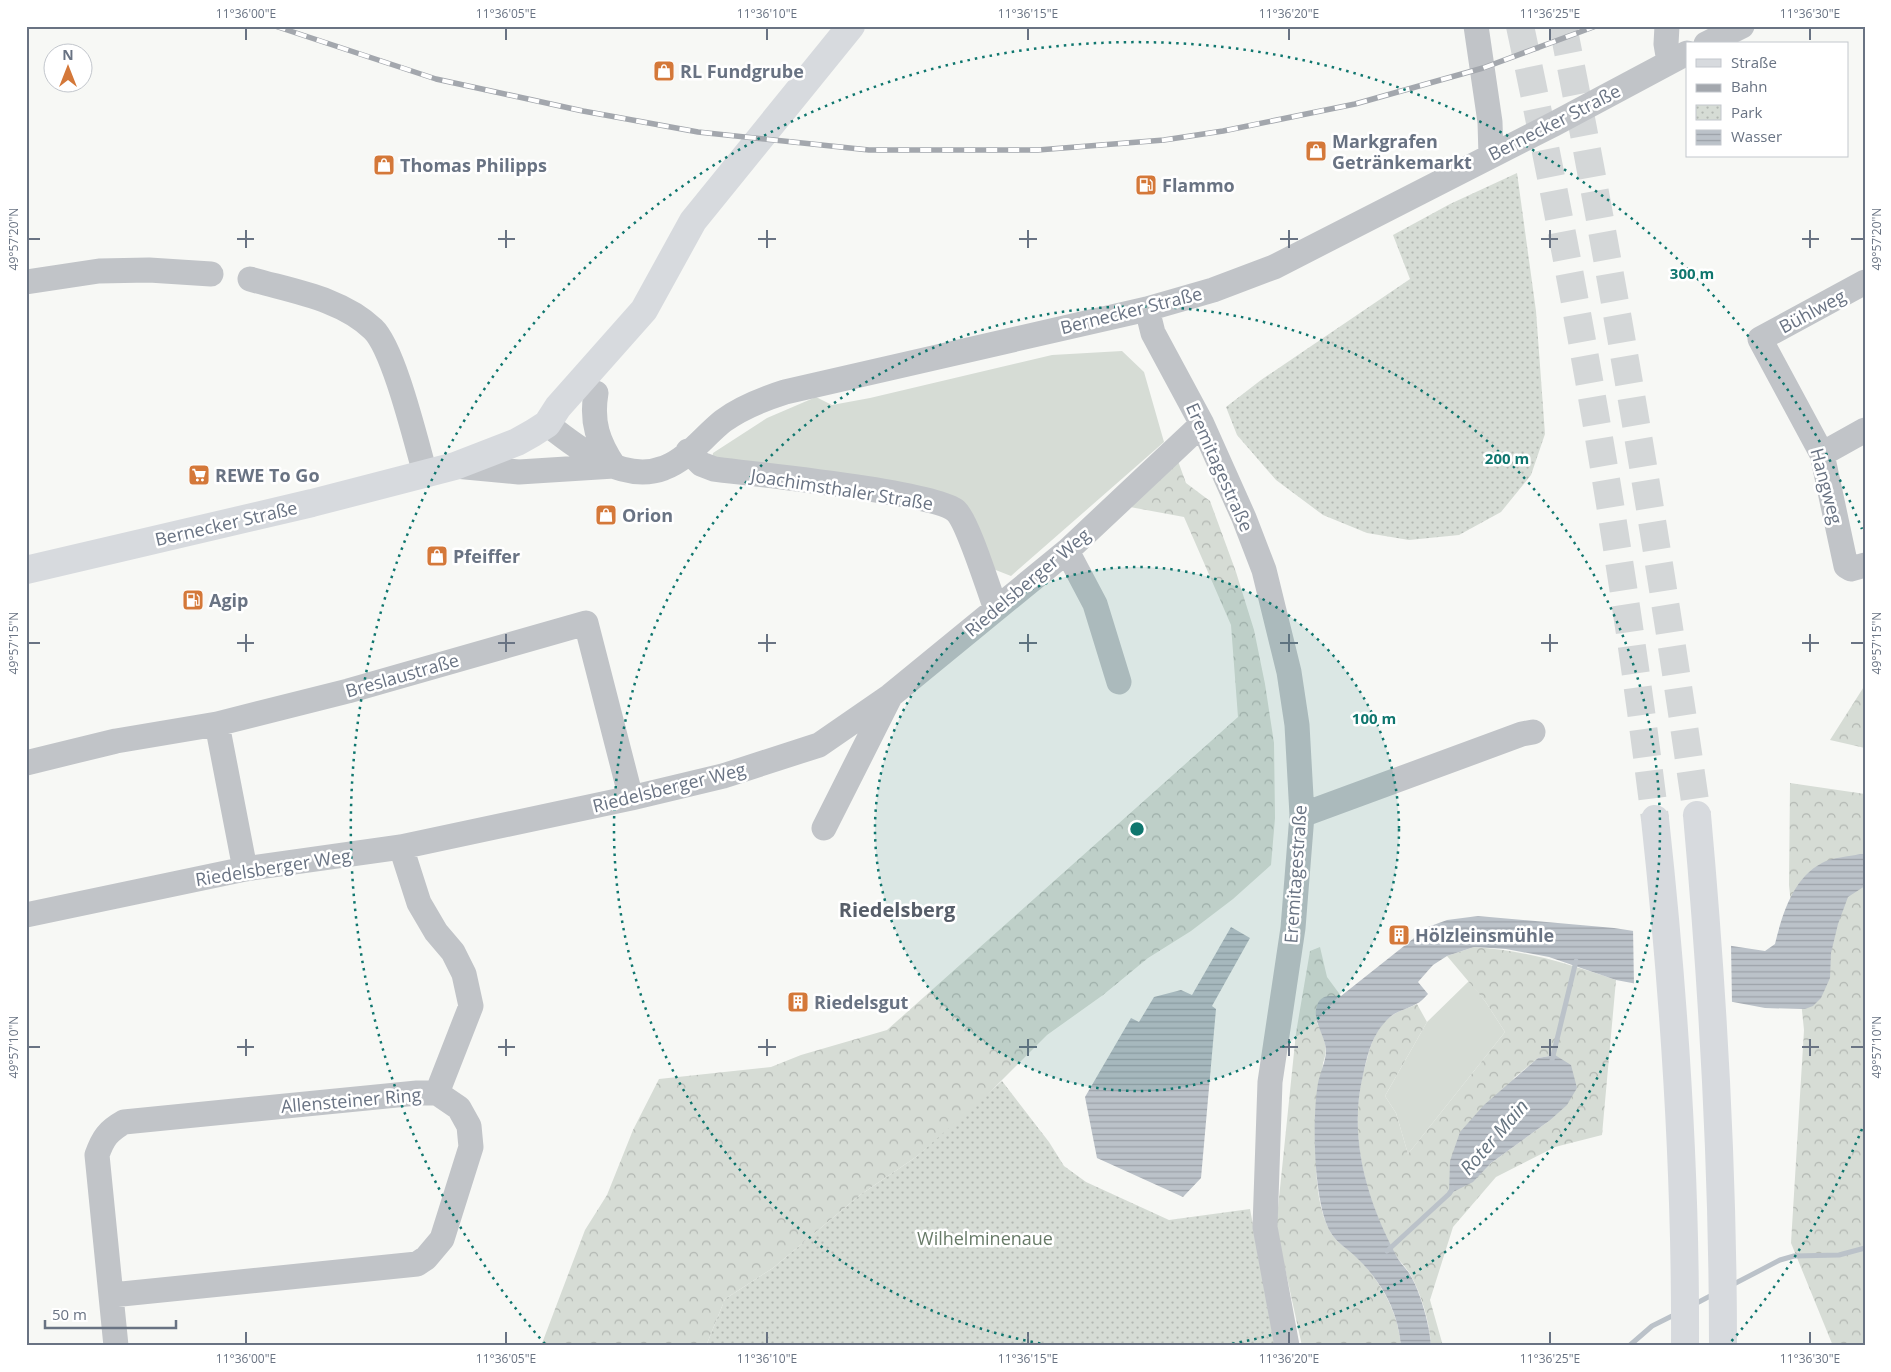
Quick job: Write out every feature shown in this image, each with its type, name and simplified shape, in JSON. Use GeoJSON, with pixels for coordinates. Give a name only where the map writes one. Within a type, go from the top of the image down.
{"type":"FeatureCollection","features":[{"type":"Feature","properties":{"kind":"main road"},"geometry":{"type":"LineString","coordinates":[[547,424],[558,407],[644,310],[694,220],[712,196],[852,26]]}},
{"type":"Feature","properties":{"kind":"main road","name":"Bernecker Straße"},"geometry":{"type":"LineString","coordinates":[[26,570],[312,503],[455,466],[517,442],[547,424]]}},
{"type":"Feature","properties":{"kind":"main road"},"geometry":{"type":"LineString","coordinates":[[1698,815],[1706,911],[1721,1191],[1723,1346]]}},
{"type":"Feature","properties":{"kind":"main road"},"geometry":{"type":"LineString","coordinates":[[1655,820],[1665,912],[1679,1104],[1685,1341]]}},
{"type":"Feature","properties":{"kind":"street"},"geometry":{"type":"LineString","coordinates":[[1476,26],[1490,122],[1490,156]]}},
{"type":"Feature","properties":{"kind":"street","name":"Bernecker Straße"},"geometry":{"type":"LineString","coordinates":[[547,424],[574,444],[614,466],[637,471],[651,471],[677,462],[725,420],[744,408],[785,392],[1146,309],[1213,290],[1274,267],[1554,124],[1678,57],[1666,44],[1667,26]]}},
{"type":"Feature","properties":{"kind":"street"},"geometry":{"type":"LineString","coordinates":[[1710,42],[1742,26]]}},
{"type":"Feature","properties":{"kind":"street"},"geometry":{"type":"LineString","coordinates":[[26,282],[99,271],[149,270],[211,274]]}},
{"type":"Feature","properties":{"kind":"street"},"geometry":{"type":"LineString","coordinates":[[250,279],[325,301],[352,313],[374,330],[385,348],[397,378],[425,474]]}},
{"type":"Feature","properties":{"kind":"street","name":"Bühlweg"},"geometry":{"type":"LineString","coordinates":[[1760,339],[1865,282]]}},
{"type":"Feature","properties":{"kind":"street","name":"Eremitagestraße"},"geometry":{"type":"LineString","coordinates":[[1146,309],[1153,333],[1202,424],[1244,518],[1264,570],[1289,672],[1297,725],[1302,815],[1293,928],[1270,1082],[1265,1227],[1287,1346]]}},
{"type":"Feature","properties":{"kind":"street","name":"Hangweg"},"geometry":{"type":"LineString","coordinates":[[1760,339],[1822,454],[1846,566],[1851,570],[1865,565]]}},
{"type":"Feature","properties":{"kind":"street"},"geometry":{"type":"LineString","coordinates":[[596,393],[594,405],[595,428],[604,451],[614,466]]}},
{"type":"Feature","properties":{"kind":"street","name":"Riedelsberger Weg"},"geometry":{"type":"LineString","coordinates":[[26,915],[245,869],[401,847],[631,798],[723,776],[819,745],[890,696],[1067,551],[1202,424]]}},
{"type":"Feature","properties":{"kind":"street"},"geometry":{"type":"LineString","coordinates":[[1822,454],[1865,430]]}},
{"type":"Feature","properties":{"kind":"street","name":"Joachimsthaler Straße"},"geometry":{"type":"LineString","coordinates":[[688,451],[701,464],[714,468],[897,494],[934,502],[956,511],[968,533],[996,609]]}},
{"type":"Feature","properties":{"kind":"street"},"geometry":{"type":"LineString","coordinates":[[455,466],[519,472],[614,466]]}},
{"type":"Feature","properties":{"kind":"street"},"geometry":{"type":"LineString","coordinates":[[1067,551],[1096,604],[1119,682]]}},
{"type":"Feature","properties":{"kind":"street","name":"Breslaustraße"},"geometry":{"type":"LineString","coordinates":[[26,763],[116,742],[217,724],[348,690],[586,623],[631,798]]}},
{"type":"Feature","properties":{"kind":"street"},"geometry":{"type":"LineString","coordinates":[[824,828],[890,696]]}},
{"type":"Feature","properties":{"kind":"street"},"geometry":{"type":"LineString","coordinates":[[217,724],[245,869]]}},
{"type":"Feature","properties":{"kind":"street"},"geometry":{"type":"LineString","coordinates":[[1302,815],[1522,734],[1533,732]]}},
{"type":"Feature","properties":{"kind":"street"},"geometry":{"type":"LineString","coordinates":[[401,847],[419,903],[436,932],[453,952],[464,974],[471,1006],[437,1093]]}},
{"type":"Feature","properties":{"kind":"street","name":"Allensteiner Ring"},"geometry":{"type":"LineString","coordinates":[[112,1295],[417,1264],[426,1258],[442,1239],[471,1146],[470,1126],[459,1108],[437,1093],[418,1093],[124,1122],[111,1129],[103,1139],[97,1155],[116,1346]]}},
{"type":"Feature","properties":{"kind":"green space"},"geometry":{"type":"Polygon","coordinates":[[[1517,173],[1536,311],[1545,434],[1531,475],[1501,512],[1459,535],[1409,540],[1367,533],[1323,515],[1276,480],[1237,435],[1226,407],[1261,380],[1410,279],[1393,235],[1450,204],[1517,173]]]}},
{"type":"Feature","properties":{"kind":"green space"},"geometry":{"type":"Polygon","coordinates":[[[1122,351],[1144,372],[1164,442],[1011,576],[988,567],[969,514],[712,459],[713,453],[767,418],[816,397],[832,405],[870,398],[1052,355],[1122,351]]]}},
{"type":"Feature","properties":{"kind":"green space"},"geometry":{"type":"Polygon","coordinates":[[[1178,461],[1186,483],[1210,501],[1236,572],[1254,630],[1274,743],[1275,818],[1271,865],[1233,899],[1191,931],[1148,958],[1103,995],[1047,1035],[977,1105],[916,1157],[860,1195],[773,1268],[725,1299],[706,1346],[541,1346],[585,1230],[607,1195],[633,1130],[659,1079],[771,1067],[801,1055],[887,1030],[1238,717],[1231,625],[1184,517],[1130,507],[1178,461]]]}},
{"type":"Feature","properties":{"kind":"green space"},"geometry":{"type":"Polygon","coordinates":[[[1865,685],[1865,748],[1830,740],[1865,685]]]}},
{"type":"Feature","properties":{"kind":"green space"},"geometry":{"type":"Polygon","coordinates":[[[1790,783],[1865,794],[1865,1346],[1833,1346],[1791,1243],[1804,1030],[1789,885],[1790,783]]]}},
{"type":"Feature","properties":{"kind":"green space"},"geometry":{"type":"Polygon","coordinates":[[[1320,947],[1327,977],[1341,996],[1317,1023],[1326,1047],[1316,1150],[1316,1173],[1323,1215],[1333,1236],[1356,1256],[1380,1286],[1392,1308],[1401,1346],[1302,1346],[1276,1227],[1296,1033],[1310,951],[1320,947]]]}},
{"type":"Feature","properties":{"kind":"green space"},"geometry":{"type":"Polygon","coordinates":[[[1474,947],[1512,951],[1563,963],[1616,980],[1602,1135],[1555,1147],[1496,1177],[1453,1227],[1430,1300],[1443,1346],[1431,1346],[1427,1318],[1418,1290],[1385,1235],[1368,1190],[1359,1144],[1358,1120],[1359,1097],[1369,1050],[1379,1029],[1393,1015],[1417,1004],[1427,1022],[1385,1096],[1396,1113],[1408,1154],[1505,1032],[1485,1001],[1447,956],[1474,947]],[[1555,1055],[1538,1058],[1514,1078],[1472,1182],[1491,1163],[1549,1121],[1555,1055]]]}},
{"type":"Feature","properties":{"kind":"green space"},"geometry":{"type":"Polygon","coordinates":[[[1469,981],[1485,1001],[1505,1032],[1408,1154],[1396,1113],[1385,1096],[1427,1022],[1469,981]]]}},
{"type":"Feature","properties":{"kind":"green space","name":"Wilhelminenaue"},"geometry":{"type":"Polygon","coordinates":[[[1002,1081],[1049,1142],[1064,1166],[1086,1182],[1169,1220],[1250,1209],[1276,1346],[706,1346],[725,1299],[773,1268],[860,1195],[916,1157],[1002,1081]]]}},
{"type":"Feature","properties":{"kind":"water"},"geometry":{"type":"Polygon","coordinates":[[[1865,854],[1865,886],[1848,897],[1838,924],[1831,953],[1830,978],[1821,998],[1813,1006],[1805,1009],[1765,1008],[1616,980],[1549,957],[1506,949],[1474,947],[1447,956],[1433,965],[1418,982],[1428,994],[1418,1003],[1392,1016],[1378,1031],[1367,1059],[1359,1098],[1359,1145],[1369,1191],[1376,1213],[1397,1258],[1409,1273],[1417,1289],[1429,1329],[1431,1346],[1401,1346],[1396,1320],[1387,1297],[1365,1266],[1333,1236],[1325,1220],[1317,1182],[1315,1160],[1316,1098],[1326,1051],[1316,1015],[1316,1009],[1320,1000],[1328,996],[1341,996],[1428,927],[1447,920],[1478,916],[1614,928],[1765,951],[1775,944],[1790,898],[1803,878],[1826,861],[1865,854]]]}},
{"type":"Feature","properties":{"kind":"water"},"geometry":{"type":"Polygon","coordinates":[[[1231,927],[1250,938],[1212,1006],[1216,1009],[1201,1178],[1183,1197],[1097,1158],[1085,1097],[1131,1018],[1139,1022],[1154,997],[1181,990],[1192,995],[1231,927]]]}},
{"type":"Feature","properties":{"kind":"water"},"geometry":{"type":"Polygon","coordinates":[[[1555,1055],[1571,1065],[1577,1088],[1567,1105],[1549,1121],[1491,1163],[1473,1182],[1449,1194],[1450,1161],[1460,1132],[1484,1105],[1538,1058],[1555,1055]]]}},
{"type":"Feature","properties":{"kind":"pier"},"geometry":{"type":"Polygon","coordinates":[[[1633,928],[1731,944],[1732,1004],[1634,986],[1633,928]]]}},
{"type":"Feature","properties":{"kind":"waterway","name":"Roter Main"},"geometry":{"type":"LineString","coordinates":[[1552,1060],[1576,961]]}},
{"type":"Feature","properties":{"kind":"waterway","name":"Roter Main"},"geometry":{"type":"LineString","coordinates":[[1387,1251],[1449,1194],[1453,1188]]}},
{"type":"Feature","properties":{"kind":"waterway","name":"Roter Main"},"geometry":{"type":"LineString","coordinates":[[1730,1286],[1780,1260],[1794,1256],[1839,1255],[1865,1248]]}},
{"type":"Feature","properties":{"kind":"waterway","name":"Roter Main"},"geometry":{"type":"LineString","coordinates":[[1693,1305],[1714,1294]]}},
{"type":"Feature","properties":{"kind":"waterway","name":"Roter Main"},"geometry":{"type":"LineString","coordinates":[[1629,1346],[1652,1326],[1676,1314]]}},
{"type":"Feature","properties":{"kind":"tunnel"},"geometry":{"type":"LineString","coordinates":[[1520,26],[1579,322],[1613,520],[1655,819]]}},
{"type":"Feature","properties":{"kind":"tunnel"},"geometry":{"type":"LineString","coordinates":[[1563,26],[1601,223],[1635,420],[1697,815]]}},
{"type":"Feature","properties":{"kind":"railway"},"geometry":{"type":"LineString","coordinates":[[275,26],[436,79],[583,111],[698,132],[869,150],[1038,150],[1164,140],[1223,131],[1355,104],[1483,68],[1596,26]]}},
{"type":"Feature","properties":{"kind":"place","name":"RL Fundgrube"},"geometry":{"type":"Point","coordinates":[664,71]}},
{"type":"Feature","properties":{"kind":"place","name":"Markgrafen Getränkemarkt"},"geometry":{"type":"Point","coordinates":[1316,151]}},
{"type":"Feature","properties":{"kind":"place","name":"Thomas Philipps"},"geometry":{"type":"Point","coordinates":[384,165]}},
{"type":"Feature","properties":{"kind":"place","name":"Flammo"},"geometry":{"type":"Point","coordinates":[1146,185]}},
{"type":"Feature","properties":{"kind":"place","name":"REWE To Go"},"geometry":{"type":"Point","coordinates":[199,475]}},
{"type":"Feature","properties":{"kind":"place","name":"Orion"},"geometry":{"type":"Point","coordinates":[606,515]}},
{"type":"Feature","properties":{"kind":"place","name":"Pfeiffer"},"geometry":{"type":"Point","coordinates":[437,556]}},
{"type":"Feature","properties":{"kind":"place","name":"Agip"},"geometry":{"type":"Point","coordinates":[193,600]}},
{"type":"Feature","properties":{"kind":"place","name":"Hölzleinsmühle"},"geometry":{"type":"Point","coordinates":[1399,935]}},
{"type":"Feature","properties":{"kind":"place","name":"Riedelsgut"},"geometry":{"type":"Point","coordinates":[798,1002]}},
{"type":"Feature","properties":{"kind":"district","name":"Riedelsberg"},"geometry":{"type":"Point","coordinates":[897,909]}}]}
